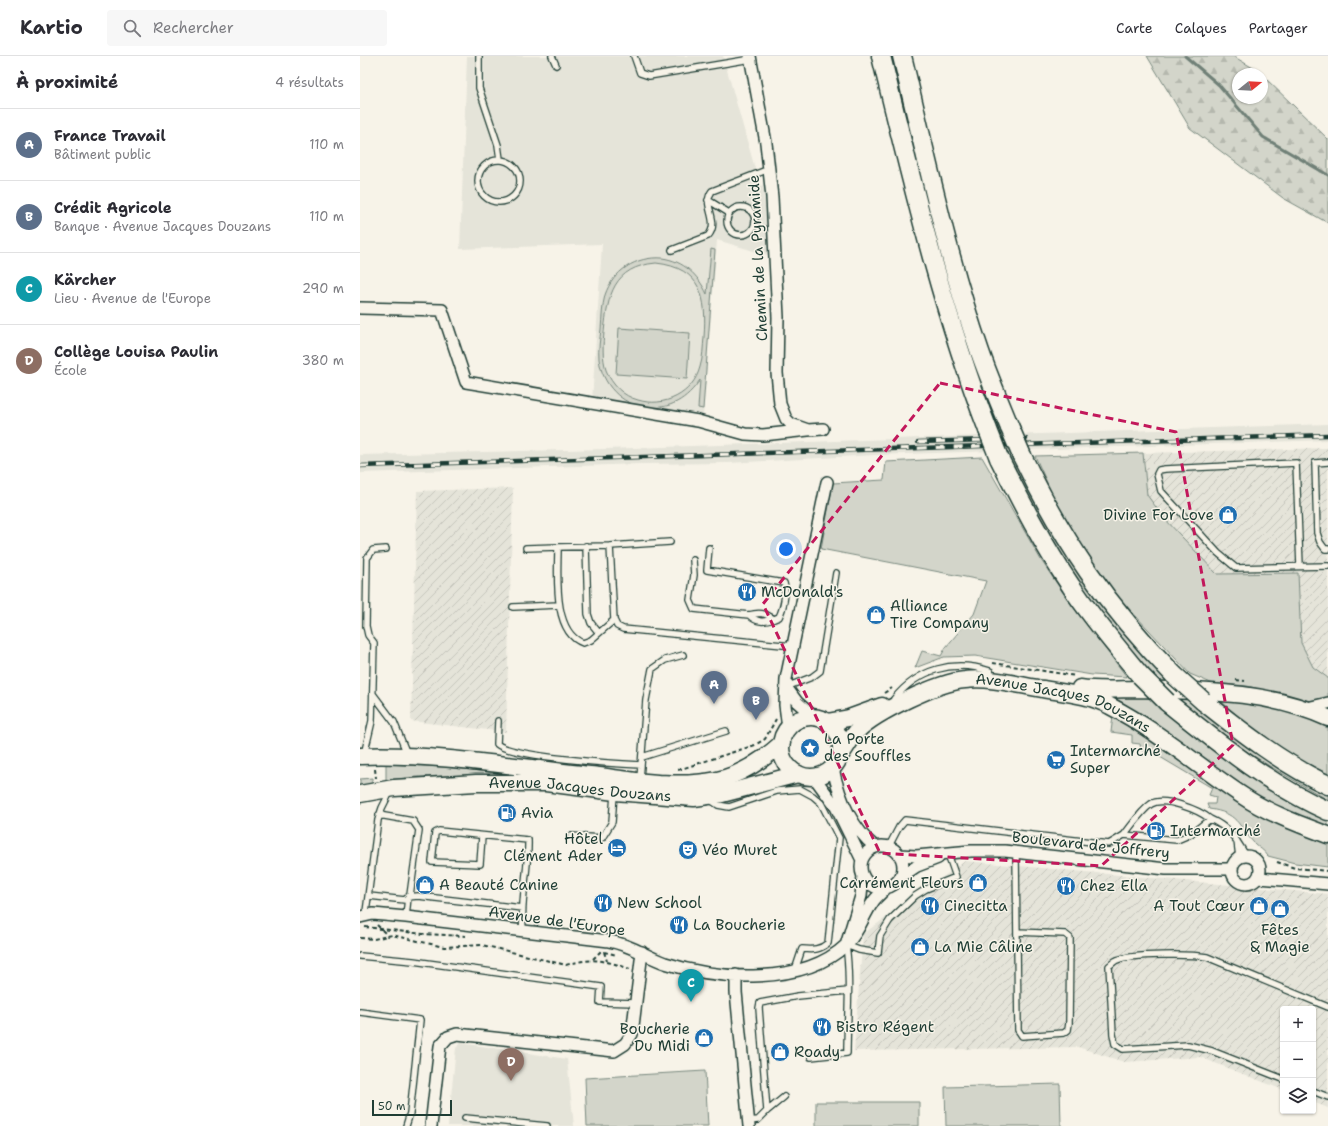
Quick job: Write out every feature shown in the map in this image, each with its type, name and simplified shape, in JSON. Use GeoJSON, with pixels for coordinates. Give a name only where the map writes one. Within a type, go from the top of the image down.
{"type":"FeatureCollection","features":[{"type":"Feature","properties":{"kind":"main road"},"geometry":{"type":"LineString","coordinates":[[881,56],[934,268],[960,352],[988,430],[1024,508],[1071,586],[1092,617],[1140,675],[1167,702],[1246,763],[1274,782],[1328,811]]}},
{"type":"Feature","properties":{"kind":"main road"},"geometry":{"type":"LineString","coordinates":[[902,56],[934,186],[966,306],[980,351],[1022,456],[1063,535],[1090,577],[1120,616],[1174,675],[1203,701],[1251,738],[1280,758],[1328,785]]}},
{"type":"Feature","properties":{"kind":"main road","name":"Avenue Jacques Douzans"},"geometry":{"type":"LineString","coordinates":[[820,719],[850,718],[872,711],[942,676],[967,671],[990,671],[1096,690],[1138,689],[1225,692],[1259,697],[1307,708],[1328,718]]}},
{"type":"Feature","properties":{"kind":"main road","name":"Avenue Jacques Douzans"},"geometry":{"type":"LineString","coordinates":[[836,762],[858,732],[873,720],[925,691],[952,682],[965,680],[992,680],[1088,697],[1110,705],[1179,748],[1244,797],[1301,826],[1328,835]]}},
{"type":"Feature","properties":{"kind":"main road"},"geometry":{"type":"LineString","coordinates":[[820,719],[836,729],[841,742],[836,762],[827,773],[806,776],[785,761],[782,743],[788,728],[797,720],[820,719]]}},
{"type":"Feature","properties":{"kind":"main road","name":"Avenue Jacques Douzans"},"geometry":{"type":"LineString","coordinates":[[362,756],[521,760],[640,781],[676,784],[718,780],[744,771],[765,758],[782,743]]}},
{"type":"Feature","properties":{"kind":"main road","name":"Avenue Jacques Douzans"},"geometry":{"type":"LineString","coordinates":[[360,794],[394,788],[476,783],[546,783],[615,792],[707,797],[806,776]]}},
{"type":"Feature","properties":{"kind":"street","name":"Chemin de la Pyramide"},"geometry":{"type":"LineString","coordinates":[[751,57],[766,143],[772,198],[778,309],[778,395],[782,412],[786,419],[799,428],[808,430],[823,430]]}},
{"type":"Feature","properties":{"kind":"street"},"geometry":{"type":"LineString","coordinates":[[360,308],[442,310],[466,382],[698,421],[745,434],[763,435],[808,430]]}},
{"type":"Feature","properties":{"kind":"street"},"geometry":{"type":"LineString","coordinates":[[788,728],[785,705],[786,687],[827,482]]}},
{"type":"Feature","properties":{"kind":"street"},"geometry":{"type":"LineString","coordinates":[[786,687],[797,702],[820,719]]}},
{"type":"Feature","properties":{"kind":"street"},"geometry":{"type":"LineString","coordinates":[[1307,708],[1328,703]]}},
{"type":"Feature","properties":{"kind":"street"},"geometry":{"type":"LineString","coordinates":[[836,762],[837,789],[852,822],[863,837],[875,846]]}},
{"type":"Feature","properties":{"kind":"street"},"geometry":{"type":"LineString","coordinates":[[806,776],[836,807],[861,858],[861,896],[846,945]]}},
{"type":"Feature","properties":{"kind":"street"},"geometry":{"type":"LineString","coordinates":[[861,858],[875,846],[889,846],[900,855],[904,869],[902,876],[892,886],[886,888],[872,886],[862,876]]}},
{"type":"Feature","properties":{"kind":"street","name":"Boulevard de Joffrery"},"geometry":{"type":"LineString","coordinates":[[900,855],[948,854],[971,851],[1005,851],[1016,854],[1166,869],[1232,869]]}},
{"type":"Feature","properties":{"kind":"street","name":"Boulevard de Joffrery"},"geometry":{"type":"LineString","coordinates":[[902,876],[918,866],[948,854]]}},
{"type":"Feature","properties":{"kind":"street"},"geometry":{"type":"LineString","coordinates":[[1243,856],[1253,857],[1260,864],[1261,868],[1259,878],[1251,884],[1242,884],[1234,878],[1232,869],[1236,860],[1243,856]]}},
{"type":"Feature","properties":{"kind":"street"},"geometry":{"type":"LineString","coordinates":[[1259,878],[1328,884]]}},
{"type":"Feature","properties":{"kind":"street","name":"Avenue de l'Europe"},"geometry":{"type":"LineString","coordinates":[[365,913],[523,929],[609,941],[626,944],[665,963],[700,971],[755,976],[795,970],[822,962],[846,945],[858,933],[873,902],[886,888]]}},
{"type":"Feature","properties":{"kind":"street"},"geometry":{"type":"LineString","coordinates":[[431,1126],[440,1046],[448,1037],[458,1034],[614,1051],[625,1044],[632,1034],[642,952]]}},
{"type":"Feature","properties":{"kind":"street"},"geometry":{"type":"LineString","coordinates":[[736,975],[736,992],[749,1123]]}},
{"type":"Feature","properties":{"kind":"lane"},"geometry":{"type":"LineString","coordinates":[[479,56],[479,88],[498,145],[500,159]]}},
{"type":"Feature","properties":{"kind":"lane"},"geometry":{"type":"LineString","coordinates":[[552,56],[556,65]]}},
{"type":"Feature","properties":{"kind":"lane"},"geometry":{"type":"LineString","coordinates":[[634,56],[640,73],[649,76],[751,57]]}},
{"type":"Feature","properties":{"kind":"lane"},"geometry":{"type":"LineString","coordinates":[[500,159],[506,160],[515,167],[518,171],[520,182],[517,193],[513,197],[508,200],[498,202],[492,201],[483,195],[478,185],[478,179],[479,174],[485,165],[500,159]]}},
{"type":"Feature","properties":{"kind":"lane"},"geometry":{"type":"LineString","coordinates":[[672,250],[708,236],[711,233],[714,221],[708,200],[709,195],[717,188],[769,169]]}},
{"type":"Feature","properties":{"kind":"lane"},"geometry":{"type":"LineString","coordinates":[[708,200],[729,213]]}},
{"type":"Feature","properties":{"kind":"lane"},"geometry":{"type":"LineString","coordinates":[[736,207],[750,210],[755,218],[753,228],[746,234],[736,234],[727,223],[729,213],[736,207]]}},
{"type":"Feature","properties":{"kind":"lane"},"geometry":{"type":"LineString","coordinates":[[1328,462],[1315,462],[1318,537],[1322,545],[1328,549]]}},
{"type":"Feature","properties":{"kind":"lane"},"geometry":{"type":"LineString","coordinates":[[1300,566],[1296,463],[1165,468],[1159,470],[1157,474],[1161,491],[1218,553],[1236,568],[1328,566]]}},
{"type":"Feature","properties":{"kind":"lane"},"geometry":{"type":"LineString","coordinates":[[526,548],[610,546],[670,542]]}},
{"type":"Feature","properties":{"kind":"lane"},"geometry":{"type":"LineString","coordinates":[[586,546],[588,614],[591,623],[599,633]]}},
{"type":"Feature","properties":{"kind":"lane"},"geometry":{"type":"LineString","coordinates":[[610,546],[614,620],[617,626],[623,629],[793,646]]}},
{"type":"Feature","properties":{"kind":"lane"},"geometry":{"type":"LineString","coordinates":[[558,547],[559,605],[562,621],[579,642],[586,642],[614,620]]}},
{"type":"Feature","properties":{"kind":"lane"},"geometry":{"type":"LineString","coordinates":[[693,560],[694,575],[690,600],[694,609],[749,615],[756,612],[767,614],[774,619],[778,617],[781,612],[785,587],[784,583],[707,570],[709,548]]}},
{"type":"Feature","properties":{"kind":"lane"},"geometry":{"type":"LineString","coordinates":[[362,756],[372,721],[373,694],[374,643],[368,635],[366,626],[367,558],[373,550],[386,549]]}},
{"type":"Feature","properties":{"kind":"lane"},"geometry":{"type":"LineString","coordinates":[[786,687],[812,677],[820,671],[836,573]]}},
{"type":"Feature","properties":{"kind":"lane"},"geometry":{"type":"LineString","coordinates":[[513,607],[559,605]]}},
{"type":"Feature","properties":{"kind":"lane"},"geometry":{"type":"LineString","coordinates":[[640,781],[646,700],[652,669],[665,660],[683,655]]}},
{"type":"Feature","properties":{"kind":"lane"},"geometry":{"type":"LineString","coordinates":[[373,694],[394,722],[408,756]]}},
{"type":"Feature","properties":{"kind":"lane"},"geometry":{"type":"LineString","coordinates":[[498,721],[497,744],[521,760],[641,765]]}},
{"type":"Feature","properties":{"kind":"lane"},"geometry":{"type":"LineString","coordinates":[[642,757],[726,731]]}},
{"type":"Feature","properties":{"kind":"lane"},"geometry":{"type":"LineString","coordinates":[[365,913],[369,896],[379,815],[388,795],[394,788]]}},
{"type":"Feature","properties":{"kind":"lane"},"geometry":{"type":"LineString","coordinates":[[707,797],[724,808],[777,791],[800,789],[814,796],[821,803],[839,838],[830,938],[828,943],[823,948],[814,950],[802,949],[795,970]]}},
{"type":"Feature","properties":{"kind":"lane"},"geometry":{"type":"LineString","coordinates":[[571,836],[602,838],[612,822],[615,792]]}},
{"type":"Feature","properties":{"kind":"lane"},"geometry":{"type":"LineString","coordinates":[[889,846],[899,827],[905,820],[1108,844],[1124,835],[1150,805],[1157,802],[1190,807],[1202,812],[1223,825],[1236,837],[1243,856]]}},
{"type":"Feature","properties":{"kind":"lane"},"geometry":{"type":"LineString","coordinates":[[379,815],[413,821],[419,830],[406,916]]}},
{"type":"Feature","properties":{"kind":"lane"},"geometry":{"type":"LineString","coordinates":[[1124,835],[1177,840],[1191,834],[1210,818]]}},
{"type":"Feature","properties":{"kind":"lane"},"geometry":{"type":"LineString","coordinates":[[482,836],[480,864],[432,862],[435,833],[439,831],[528,840],[529,852],[522,908],[523,929]]}},
{"type":"Feature","properties":{"kind":"lane"},"geometry":{"type":"LineString","coordinates":[[846,945],[859,950],[878,953],[880,936],[890,920],[915,896],[926,889],[956,878],[948,854]]}},
{"type":"Feature","properties":{"kind":"lane"},"geometry":{"type":"LineString","coordinates":[[1016,854],[1017,932],[1019,1033],[1022,1036],[1064,1033],[1068,1030],[1069,1023],[1070,938],[1065,934],[1017,932]]}},
{"type":"Feature","properties":{"kind":"lane"},"geometry":{"type":"LineString","coordinates":[[369,896],[405,900],[418,896],[522,908]]}},
{"type":"Feature","properties":{"kind":"lane"},"geometry":{"type":"LineString","coordinates":[[811,1057],[847,1053],[848,990],[850,970],[846,945]]}},
{"type":"Feature","properties":{"kind":"lane"},"geometry":{"type":"LineString","coordinates":[[1280,1078],[1212,1051],[1188,1045],[1123,1050],[1115,1044],[1113,1034],[1110,966],[1116,960],[1127,957],[1193,955],[1207,957],[1328,1008]]}},
{"type":"Feature","properties":{"kind":"lane"},"geometry":{"type":"LineString","coordinates":[[360,956],[413,961],[601,987],[600,1002],[636,1003]]}},
{"type":"Feature","properties":{"kind":"lane"},"geometry":{"type":"LineString","coordinates":[[767,1111],[759,1008],[760,1003],[798,996],[848,990]]}},
{"type":"Feature","properties":{"kind":"lane"},"geometry":{"type":"LineString","coordinates":[[360,1012],[420,1020],[410,1113],[406,1126]]}},
{"type":"Feature","properties":{"kind":"lane"},"geometry":{"type":"LineString","coordinates":[[1316,1092],[1328,1097]]}},
{"type":"Feature","properties":{"kind":"lane"},"geometry":{"type":"LineString","coordinates":[[749,1123],[758,1120],[784,1097]]}},
{"type":"Feature","properties":{"kind":"lane"},"geometry":{"type":"LineString","coordinates":[[465,1118],[547,1126]]}},
{"type":"Feature","properties":{"kind":"path"},"geometry":{"type":"LineString","coordinates":[[674,771],[755,745],[765,739],[776,717]]}},
{"type":"Feature","properties":{"kind":"path"},"geometry":{"type":"LineString","coordinates":[[1277,862],[1295,868],[1328,871]]}},
{"type":"Feature","properties":{"kind":"path"},"geometry":{"type":"LineString","coordinates":[[360,927],[423,934],[471,936]]}},
{"type":"Feature","properties":{"kind":"path"},"geometry":{"type":"LineString","coordinates":[[360,938],[374,939],[392,935],[444,947],[482,945],[566,965],[593,959],[606,961],[639,973]]}},
{"type":"Feature","properties":{"kind":"path"},"geometry":{"type":"LineString","coordinates":[[604,949],[606,961]]}},
{"type":"Feature","properties":{"kind":"path"},"geometry":{"type":"LineString","coordinates":[[596,951],[621,956]]}},
{"type":"Feature","properties":{"kind":"highlighted area"},"geometry":{"type":"Polygon","coordinates":[[[940,383],[1176,432],[1233,745],[1101,866],[880,853],[763,604],[940,383]]]}},
{"type":"Feature","properties":{"kind":"shaded area"},"geometry":{"type":"Polygon","coordinates":[[[467,56],[723,56],[760,186],[765,185],[771,256],[717,240],[703,416],[592,402],[602,244],[460,249],[467,56]]]}},
{"type":"Feature","properties":{"kind":"shaded area"},"geometry":{"type":"Polygon","coordinates":[[[1328,424],[1328,440],[875,455],[728,463],[640,464],[360,473],[360,455],[606,449],[1328,424]]]}},
{"type":"Feature","properties":{"kind":"shaded area"},"geometry":{"type":"Polygon","coordinates":[[[1328,448],[1328,678],[1313,667],[1301,643],[1298,573],[1217,574],[1164,518],[1147,495],[1143,453],[1328,448]]]}},
{"type":"Feature","properties":{"kind":"shaded area"},"geometry":{"type":"Polygon","coordinates":[[[513,488],[506,732],[411,721],[417,491],[513,488]]]}},
{"type":"Feature","properties":{"kind":"shaded area"},"geometry":{"type":"Polygon","coordinates":[[[965,861],[1328,894],[1328,1108],[1316,1103],[1316,1006],[1280,1006],[1280,1089],[1200,1057],[1124,1062],[1078,1047],[854,1051],[863,934],[965,861]]]}},
{"type":"Feature","properties":{"kind":"shaded area"},"geometry":{"type":"Polygon","coordinates":[[[461,1043],[567,1059],[574,1126],[448,1126],[456,1048],[461,1043]]]}},
{"type":"Feature","properties":{"kind":"green space"},"geometry":{"type":"Polygon","coordinates":[[[887,56],[895,56],[981,375],[1000,428],[1019,469],[1119,626],[1328,793],[1328,800],[1271,767],[1234,743],[1179,700],[1152,674],[1114,630],[1085,593],[1057,552],[1013,471],[954,314],[887,56]]]}},
{"type":"Feature","properties":{"kind":"green space"},"geometry":{"type":"Polygon","coordinates":[[[1147,56],[1233,56],[1253,68],[1232,68],[1232,104],[1268,104],[1268,81],[1328,139],[1328,223],[1283,198],[1190,128],[1147,56]]]}},
{"type":"Feature","properties":{"kind":"green space"},"geometry":{"type":"Polygon","coordinates":[[[711,249],[715,250],[703,409],[698,408],[700,380],[684,398],[663,407],[646,407],[637,405],[621,398],[614,392],[604,377],[599,359],[599,352],[605,295],[609,286],[620,272],[635,262],[643,260],[662,258],[670,260],[684,266],[695,275],[707,294],[711,249]],[[656,263],[630,270],[615,285],[608,306],[603,346],[606,370],[611,380],[623,393],[638,400],[658,402],[676,397],[691,385],[701,364],[705,323],[702,298],[698,287],[692,278],[683,271],[671,266],[656,263]]]}},
{"type":"Feature","properties":{"kind":"green space"},"geometry":{"type":"Polygon","coordinates":[[[619,328],[690,333],[687,379],[616,374],[619,328]]]}},
{"type":"Feature","properties":{"kind":"green space"},"geometry":{"type":"Polygon","coordinates":[[[1143,453],[1147,495],[1164,518],[1217,574],[1298,573],[1301,643],[1313,667],[1328,678],[1328,700],[1313,702],[1247,686],[1211,683],[1190,674],[1106,584],[1058,507],[1035,456],[1143,453]]]}},
{"type":"Feature","properties":{"kind":"green space"},"geometry":{"type":"Polygon","coordinates":[[[982,457],[1041,560],[1070,603],[1127,677],[1092,675],[975,656],[944,657],[915,668],[922,651],[941,656],[946,647],[974,614],[986,581],[821,549],[833,483],[884,480],[886,462],[982,457]]]}},
{"type":"Feature","properties":{"kind":"green space"},"geometry":{"type":"Polygon","coordinates":[[[1145,695],[1159,706],[1328,818],[1328,830],[1267,803],[1139,713],[1120,701],[1106,697],[1145,695]]]}},
{"type":"Feature","properties":{"kind":"green space"},"geometry":{"type":"Polygon","coordinates":[[[1227,701],[1278,709],[1328,724],[1328,774],[1286,751],[1246,723],[1222,702],[1227,701]]]}},
{"type":"Feature","properties":{"kind":"green space"},"geometry":{"type":"Polygon","coordinates":[[[1113,716],[1198,774],[1249,805],[1328,842],[1328,867],[1295,863],[1268,856],[1254,843],[1236,820],[1226,813],[1209,809],[1207,804],[1215,804],[1216,797],[1209,795],[1212,788],[1155,754],[1141,750],[1140,744],[1132,743],[1132,735],[1111,732],[1113,716]]]}},
{"type":"Feature","properties":{"kind":"green space"},"geometry":{"type":"Polygon","coordinates":[[[386,764],[444,767],[507,774],[416,777],[386,780],[386,764]]]}},
{"type":"Feature","properties":{"kind":"green space"},"geometry":{"type":"Polygon","coordinates":[[[372,778],[372,786],[360,788],[360,779],[372,778]]]}},
{"type":"Feature","properties":{"kind":"green space"},"geometry":{"type":"Polygon","coordinates":[[[705,1071],[708,1126],[587,1126],[585,1078],[705,1071]]]}},
{"type":"Feature","properties":{"kind":"green space"},"geometry":{"type":"Polygon","coordinates":[[[1060,1084],[1061,1126],[946,1126],[945,1087],[1060,1084]]]}},
{"type":"Feature","properties":{"kind":"green space"},"geometry":{"type":"Polygon","coordinates":[[[816,1102],[919,1102],[919,1126],[816,1126],[816,1102]]]}},
{"type":"Feature","properties":{"kind":"waterway"},"geometry":{"type":"LineString","coordinates":[[1185,56],[1219,85],[1263,137],[1328,175]]}},
{"type":"Feature","properties":{"kind":"railway"},"geometry":{"type":"LineString","coordinates":[[360,466],[1328,435]]}},
{"type":"Feature","properties":{"kind":"railway"},"geometry":{"type":"LineString","coordinates":[[918,442],[1026,439]]}},
{"type":"Feature","properties":{"kind":"place","name":"Divine For Love"},"geometry":{"type":"Point","coordinates":[1228,515]}},
{"type":"Feature","properties":{"kind":"place","name":"McDonald's"},"geometry":{"type":"Point","coordinates":[747,592]}},
{"type":"Feature","properties":{"kind":"place","name":"Alliance Tire Company"},"geometry":{"type":"Point","coordinates":[876,615]}},
{"type":"Feature","properties":{"kind":"place","name":"France Travail"},"geometry":{"type":"Point","coordinates":[714,704]}},
{"type":"Feature","properties":{"kind":"place","name":"Crédit Agricole"},"geometry":{"type":"Point","coordinates":[756,720]}},
{"type":"Feature","properties":{"kind":"place","name":"La Porte des Souffles"},"geometry":{"type":"Point","coordinates":[810,748]}},
{"type":"Feature","properties":{"kind":"place","name":"Intermarché Super"},"geometry":{"type":"Point","coordinates":[1056,760]}},
{"type":"Feature","properties":{"kind":"place","name":"Avia"},"geometry":{"type":"Point","coordinates":[507,813]}},
{"type":"Feature","properties":{"kind":"place","name":"Intermarché"},"geometry":{"type":"Point","coordinates":[1156,831]}},
{"type":"Feature","properties":{"kind":"place","name":"Hôtel Clément Ader"},"geometry":{"type":"Point","coordinates":[617,848]}},
{"type":"Feature","properties":{"kind":"place","name":"Véo Muret"},"geometry":{"type":"Point","coordinates":[688,850]}},
{"type":"Feature","properties":{"kind":"place","name":"Carrément Fleurs"},"geometry":{"type":"Point","coordinates":[978,883]}},
{"type":"Feature","properties":{"kind":"place","name":"A Beauté Canine"},"geometry":{"type":"Point","coordinates":[425,885]}},
{"type":"Feature","properties":{"kind":"place","name":"Chez Ella"},"geometry":{"type":"Point","coordinates":[1066,886]}},
{"type":"Feature","properties":{"kind":"place","name":"New School"},"geometry":{"type":"Point","coordinates":[603,903]}},
{"type":"Feature","properties":{"kind":"place","name":"Cinecitta"},"geometry":{"type":"Point","coordinates":[930,906]}},
{"type":"Feature","properties":{"kind":"place","name":"A Tout Cœur"},"geometry":{"type":"Point","coordinates":[1259,906]}},
{"type":"Feature","properties":{"kind":"place","name":"Fêtes & Magie"},"geometry":{"type":"Point","coordinates":[1280,909]}},
{"type":"Feature","properties":{"kind":"place","name":"La Boucherie"},"geometry":{"type":"Point","coordinates":[679,925]}},
{"type":"Feature","properties":{"kind":"place","name":"La Mie Câline"},"geometry":{"type":"Point","coordinates":[920,947]}},
{"type":"Feature","properties":{"kind":"place","name":"Kärcher"},"geometry":{"type":"Point","coordinates":[691,1002]}},
{"type":"Feature","properties":{"kind":"place","name":"Bistro Régent"},"geometry":{"type":"Point","coordinates":[822,1027]}},
{"type":"Feature","properties":{"kind":"place","name":"Boucherie Du Midi"},"geometry":{"type":"Point","coordinates":[704,1038]}},
{"type":"Feature","properties":{"kind":"place","name":"Roady"},"geometry":{"type":"Point","coordinates":[780,1052]}},
{"type":"Feature","properties":{"kind":"place","name":"Collège Louisa Paulin"},"geometry":{"type":"Point","coordinates":[511,1081]}}]}
